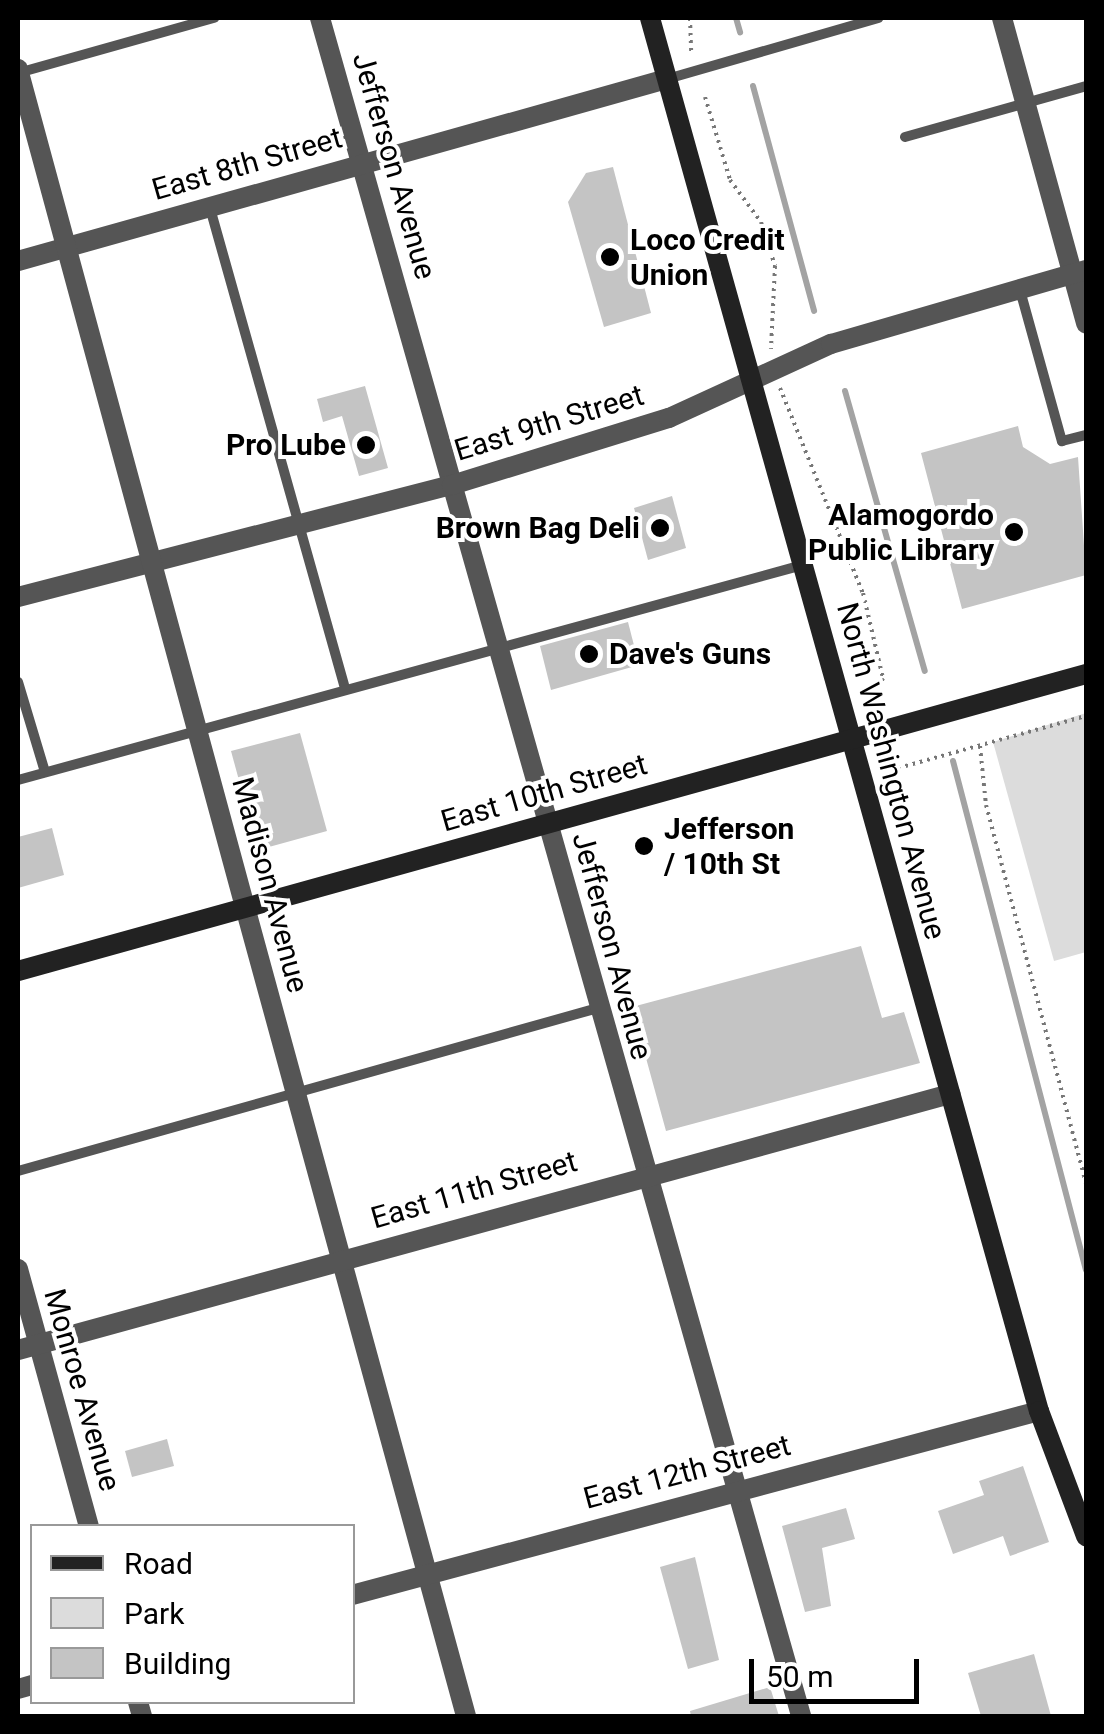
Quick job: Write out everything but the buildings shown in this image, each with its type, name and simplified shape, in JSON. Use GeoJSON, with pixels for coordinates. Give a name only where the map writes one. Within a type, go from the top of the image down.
{"type":"FeatureCollection","features":[{"type":"Feature","properties":{"kind":"main road","name":"North Washington Avenue"},"geometry":{"type":"LineString","coordinates":[[650,18],[1038,1411],[1086,1536]]}},
{"type":"Feature","properties":{"kind":"main road","name":"East 10th Street"},"geometry":{"type":"LineString","coordinates":[[18,971],[1086,674]]}},
{"type":"Feature","properties":{"kind":"street","name":"Jefferson Avenue"},"geometry":{"type":"LineString","coordinates":[[320,18],[364,162],[644,1172],[801,1716]]}},
{"type":"Feature","properties":{"kind":"street"},"geometry":{"type":"LineString","coordinates":[[1002,18],[1080,272],[1086,324]]}},
{"type":"Feature","properties":{"kind":"street","name":"Madison Avenue"},"geometry":{"type":"LineString","coordinates":[[18,72],[466,1716]]}},
{"type":"Feature","properties":{"kind":"street","name":"East 8th Street"},"geometry":{"type":"LineString","coordinates":[[18,261],[667,79]]}},
{"type":"Feature","properties":{"kind":"street","name":"East 9th Street"},"geometry":{"type":"LineString","coordinates":[[18,597],[150,559],[452,485],[669,418],[776,368],[1080,272]]}},
{"type":"Feature","properties":{"kind":"street","name":"East 11th Street"},"geometry":{"type":"LineString","coordinates":[[18,1350],[644,1172],[950,1094]]}},
{"type":"Feature","properties":{"kind":"street","name":"Monroe Avenue"},"geometry":{"type":"LineString","coordinates":[[18,1269],[89,1524]]}},
{"type":"Feature","properties":{"kind":"street","name":"East 12th Street"},"geometry":{"type":"LineString","coordinates":[[355,1594],[1038,1411]]}},
{"type":"Feature","properties":{"kind":"lane"},"geometry":{"type":"LineString","coordinates":[[18,72],[214,18]]}},
{"type":"Feature","properties":{"kind":"lane"},"geometry":{"type":"LineString","coordinates":[[667,79],[878,18]]}},
{"type":"Feature","properties":{"kind":"lane"},"geometry":{"type":"LineString","coordinates":[[905,137],[1086,86]]}},
{"type":"Feature","properties":{"kind":"lane"},"geometry":{"type":"LineString","coordinates":[[210,206],[345,688]]}},
{"type":"Feature","properties":{"kind":"lane"},"geometry":{"type":"LineString","coordinates":[[1020,290],[1062,441],[1086,434]]}},
{"type":"Feature","properties":{"kind":"lane"},"geometry":{"type":"LineString","coordinates":[[18,780],[803,565]]}},
{"type":"Feature","properties":{"kind":"lane"},"geometry":{"type":"LineString","coordinates":[[18,682],[45,772]]}},
{"type":"Feature","properties":{"kind":"lane"},"geometry":{"type":"LineString","coordinates":[[18,1171],[598,1008]]}},
{"type":"Feature","properties":{"kind":"path"},"geometry":{"type":"LineString","coordinates":[[690,18],[691,52]]}},
{"type":"Feature","properties":{"kind":"path"},"geometry":{"type":"LineString","coordinates":[[705,97],[730,180],[761,222],[775,266],[768,334],[776,368],[867,608],[883,678],[871,703]]}},
{"type":"Feature","properties":{"kind":"path"},"geometry":{"type":"LineString","coordinates":[[891,770],[1086,716]]}},
{"type":"Feature","properties":{"kind":"path"},"geometry":{"type":"LineString","coordinates":[[980,746],[986,805],[1086,1184]]}},
{"type":"Feature","properties":{"kind":"green space"},"geometry":{"type":"Polygon","coordinates":[[[1086,713],[1086,952],[1054,961],[993,742],[1086,713]]]}},
{"type":"Feature","properties":{"kind":"waterway"},"geometry":{"type":"LineString","coordinates":[[736,18],[740,32]]}},
{"type":"Feature","properties":{"kind":"waterway"},"geometry":{"type":"LineString","coordinates":[[753,86],[814,311]]}},
{"type":"Feature","properties":{"kind":"waterway"},"geometry":{"type":"LineString","coordinates":[[845,391],[925,671]]}},
{"type":"Feature","properties":{"kind":"waterway"},"geometry":{"type":"LineString","coordinates":[[953,761],[1086,1270]]}},
{"type":"Feature","properties":{"kind":"place","name":"Loco Credit Union"},"geometry":{"type":"Point","coordinates":[610,257]}},
{"type":"Feature","properties":{"kind":"place","name":"Pro Lube"},"geometry":{"type":"Point","coordinates":[366,445]}},
{"type":"Feature","properties":{"kind":"place","name":"Brown Bag Deli"},"geometry":{"type":"Point","coordinates":[660,528]}},
{"type":"Feature","properties":{"kind":"place","name":"Alamogordo Public Library"},"geometry":{"type":"Point","coordinates":[1014,532]}},
{"type":"Feature","properties":{"kind":"place","name":"Dave's Guns"},"geometry":{"type":"Point","coordinates":[589,654]}},
{"type":"Feature","properties":{"kind":"place","name":"Jefferson / 10th St"},"geometry":{"type":"Point","coordinates":[644,846]}}]}
